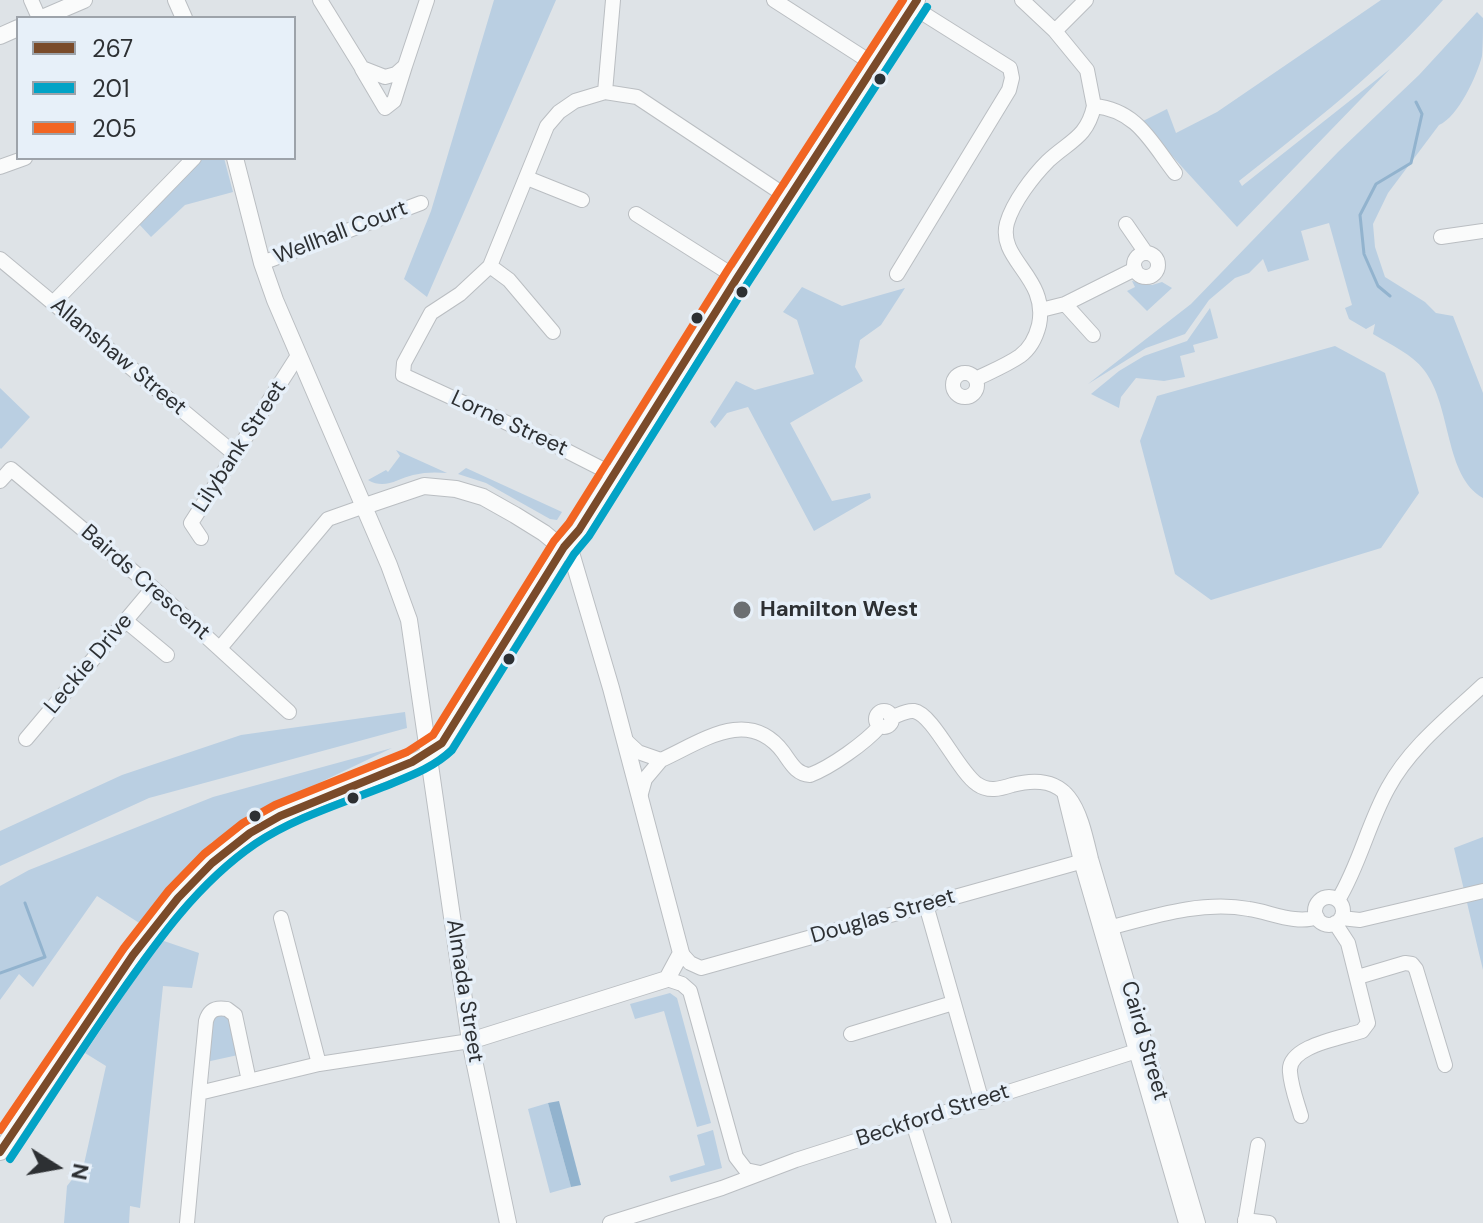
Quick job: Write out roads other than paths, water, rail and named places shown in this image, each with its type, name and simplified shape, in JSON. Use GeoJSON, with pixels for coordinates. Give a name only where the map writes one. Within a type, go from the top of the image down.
{"type":"FeatureCollection","features":[{"type":"Feature","properties":{"kind":"main road"},"geometry":{"type":"LineString","coordinates":[[45,16],[84,0]]}},
{"type":"Feature","properties":{"kind":"main road"},"geometry":{"type":"LineString","coordinates":[[0,1152],[79,1031],[146,938],[205,868],[234,844],[273,820],[318,799],[428,757],[442,743],[564,547],[579,530],[737,278],[915,4]]}},
{"type":"Feature","properties":{"kind":"main road","name":"Almada Street"},"geometry":{"type":"LineString","coordinates":[[236,160],[262,263],[297,357],[389,565],[409,620],[470,1041],[508,1223]]}},
{"type":"Feature","properties":{"kind":"main road"},"geometry":{"type":"LineString","coordinates":[[362,507],[424,486],[456,489],[483,497],[564,547],[572,556],[611,688],[681,953],[667,979],[470,1041]]}},
{"type":"Feature","properties":{"kind":"main road"},"geometry":{"type":"LineString","coordinates":[[579,530],[582,589]]}},
{"type":"Feature","properties":{"kind":"street"},"geometry":{"type":"LineString","coordinates":[[320,0],[368,72],[385,108],[394,101],[427,0]]}},
{"type":"Feature","properties":{"kind":"street"},"geometry":{"type":"LineString","coordinates":[[605,92],[613,0]]}},
{"type":"Feature","properties":{"kind":"street"},"geometry":{"type":"LineString","coordinates":[[774,0],[875,65]]}},
{"type":"Feature","properties":{"kind":"street"},"geometry":{"type":"LineString","coordinates":[[976,379],[1027,350],[1036,336],[1040,296],[1009,247],[1005,232],[1007,223],[1017,202],[1047,162],[1084,133],[1094,106],[1087,70],[1055,31],[1022,0]]}},
{"type":"Feature","properties":{"kind":"street"},"geometry":{"type":"LineString","coordinates":[[1055,31],[1086,0]]}},
{"type":"Feature","properties":{"kind":"street"},"geometry":{"type":"LineString","coordinates":[[897,274],[1009,90],[1012,78],[1010,68],[915,4]]}},
{"type":"Feature","properties":{"kind":"street"},"geometry":{"type":"LineString","coordinates":[[368,72],[385,77],[396,74],[405,66]]}},
{"type":"Feature","properties":{"kind":"street"},"geometry":{"type":"LineString","coordinates":[[553,332],[509,280],[490,266],[547,126],[559,112],[575,101],[605,92],[637,97],[789,198]]}},
{"type":"Feature","properties":{"kind":"street"},"geometry":{"type":"LineString","coordinates":[[1094,106],[1113,108],[1128,117],[1175,173]]}},
{"type":"Feature","properties":{"kind":"street"},"geometry":{"type":"LineString","coordinates":[[0,167],[19,160]]}},
{"type":"Feature","properties":{"kind":"street"},"geometry":{"type":"LineString","coordinates":[[54,302],[192,160]]}},
{"type":"Feature","properties":{"kind":"street"},"geometry":{"type":"LineString","coordinates":[[527,178],[582,200]]}},
{"type":"Feature","properties":{"kind":"street","name":"Wellhall Court"},"geometry":{"type":"LineString","coordinates":[[262,263],[421,203]]}},
{"type":"Feature","properties":{"kind":"street"},"geometry":{"type":"LineString","coordinates":[[636,214],[737,278]]}},
{"type":"Feature","properties":{"kind":"street"},"geometry":{"type":"LineString","coordinates":[[1041,310],[1065,304],[1135,269],[1144,276],[1155,273],[1158,261],[1154,255],[1146,253],[1126,224]]}},
{"type":"Feature","properties":{"kind":"street"},"geometry":{"type":"LineString","coordinates":[[1441,237],[1483,231]]}},
{"type":"Feature","properties":{"kind":"street","name":"Allanshaw Street"},"geometry":{"type":"LineString","coordinates":[[0,259],[236,455]]}},
{"type":"Feature","properties":{"kind":"street","name":"Lorne Street"},"geometry":{"type":"LineString","coordinates":[[490,266],[460,294],[431,313],[404,363],[403,375],[614,475]]}},
{"type":"Feature","properties":{"kind":"street"},"geometry":{"type":"LineString","coordinates":[[1065,304],[1093,335]]}},
{"type":"Feature","properties":{"kind":"street","name":"Lilybank Street"},"geometry":{"type":"LineString","coordinates":[[201,538],[191,523],[297,357]]}},
{"type":"Feature","properties":{"kind":"street","name":"Bairds Crescent"},"geometry":{"type":"LineString","coordinates":[[0,481],[11,469],[153,588],[289,712]]}},
{"type":"Feature","properties":{"kind":"street"},"geometry":{"type":"LineString","coordinates":[[220,648],[328,519],[362,507]]}},
{"type":"Feature","properties":{"kind":"street","name":"Leckie Drive"},"geometry":{"type":"LineString","coordinates":[[26,739],[153,588]]}},
{"type":"Feature","properties":{"kind":"street"},"geometry":{"type":"LineString","coordinates":[[126,621],[167,655]]}},
{"type":"Feature","properties":{"kind":"street"},"geometry":{"type":"LineString","coordinates":[[1338,900],[1381,800],[1404,762],[1428,735],[1483,685]]}},
{"type":"Feature","properties":{"kind":"street","name":"Caird Street"},"geometry":{"type":"LineString","coordinates":[[661,760],[724,731],[742,728],[764,734],[774,741],[798,772],[810,775],[824,769],[886,722],[909,711],[923,714],[963,769],[983,788],[997,789],[1037,780],[1053,784],[1064,792],[1141,1050],[1198,1223]]}},
{"type":"Feature","properties":{"kind":"street"},"geometry":{"type":"LineString","coordinates":[[623,739],[638,752],[661,760],[645,779],[640,800]]}},
{"type":"Feature","properties":{"kind":"street","name":"Douglas Street"},"geometry":{"type":"LineString","coordinates":[[701,968],[1086,860]]}},
{"type":"Feature","properties":{"kind":"street"},"geometry":{"type":"LineString","coordinates":[[1301,1116],[1289,1073],[1290,1062],[1297,1053],[1365,1028],[1368,1019],[1348,943],[1338,920],[1342,908],[1338,900],[1329,897],[1320,901],[1316,907],[1317,917],[1323,923],[1338,920],[1360,920],[1483,891]]}},
{"type":"Feature","properties":{"kind":"street"},"geometry":{"type":"LineString","coordinates":[[926,905],[982,1102]]}},
{"type":"Feature","properties":{"kind":"street"},"geometry":{"type":"LineString","coordinates":[[1106,929],[1218,905],[1304,920],[1317,917]]}},
{"type":"Feature","properties":{"kind":"street"},"geometry":{"type":"LineString","coordinates":[[281,918],[319,1064]]}},
{"type":"Feature","properties":{"kind":"street"},"geometry":{"type":"LineString","coordinates":[[681,953],[690,963],[701,968],[690,991]]}},
{"type":"Feature","properties":{"kind":"street"},"geometry":{"type":"LineString","coordinates":[[1358,977],[1405,963],[1412,964],[1445,1065]]}},
{"type":"Feature","properties":{"kind":"street"},"geometry":{"type":"LineString","coordinates":[[667,979],[682,984],[690,991],[736,1157],[734,1175],[722,1188]]}},
{"type":"Feature","properties":{"kind":"street"},"geometry":{"type":"LineString","coordinates":[[851,1034],[953,1003]]}},
{"type":"Feature","properties":{"kind":"street"},"geometry":{"type":"LineString","coordinates":[[187,1223],[206,1021],[214,1009],[227,1009],[235,1015],[249,1081]]}},
{"type":"Feature","properties":{"kind":"street"},"geometry":{"type":"LineString","coordinates":[[199,1093],[319,1064],[470,1041]]}},
{"type":"Feature","properties":{"kind":"street","name":"Caird Street"},"geometry":{"type":"LineString","coordinates":[[1141,1050],[1145,1081],[1186,1223]]}},
{"type":"Feature","properties":{"kind":"street","name":"Beckford Street"},"geometry":{"type":"LineString","coordinates":[[610,1223],[1141,1050]]}},
{"type":"Feature","properties":{"kind":"street"},"geometry":{"type":"LineString","coordinates":[[1116,1058],[1132,1067],[1145,1081]]}},
{"type":"Feature","properties":{"kind":"street"},"geometry":{"type":"LineString","coordinates":[[913,1123],[944,1223]]}},
{"type":"Feature","properties":{"kind":"street"},"geometry":{"type":"LineString","coordinates":[[1258,1145],[1245,1222],[1269,1223]]}},
{"type":"Feature","properties":{"kind":"street"},"geometry":{"type":"LineString","coordinates":[[736,1157],[746,1170],[760,1173]]}},
{"type":"Feature","properties":{"kind":"waterway"},"geometry":{"type":"LineString","coordinates":[[1390,296],[1378,286],[1364,254],[1360,215],[1376,184],[1411,163],[1422,114],[1416,102]]}},
{"type":"Feature","properties":{"kind":"waterway"},"geometry":{"type":"LineString","coordinates":[[0,973],[45,957],[25,903]]}},
{"type":"Feature","properties":{"kind":"place","name":"Hamilton West"},"geometry":{"type":"Point","coordinates":[742,610]}}]}
